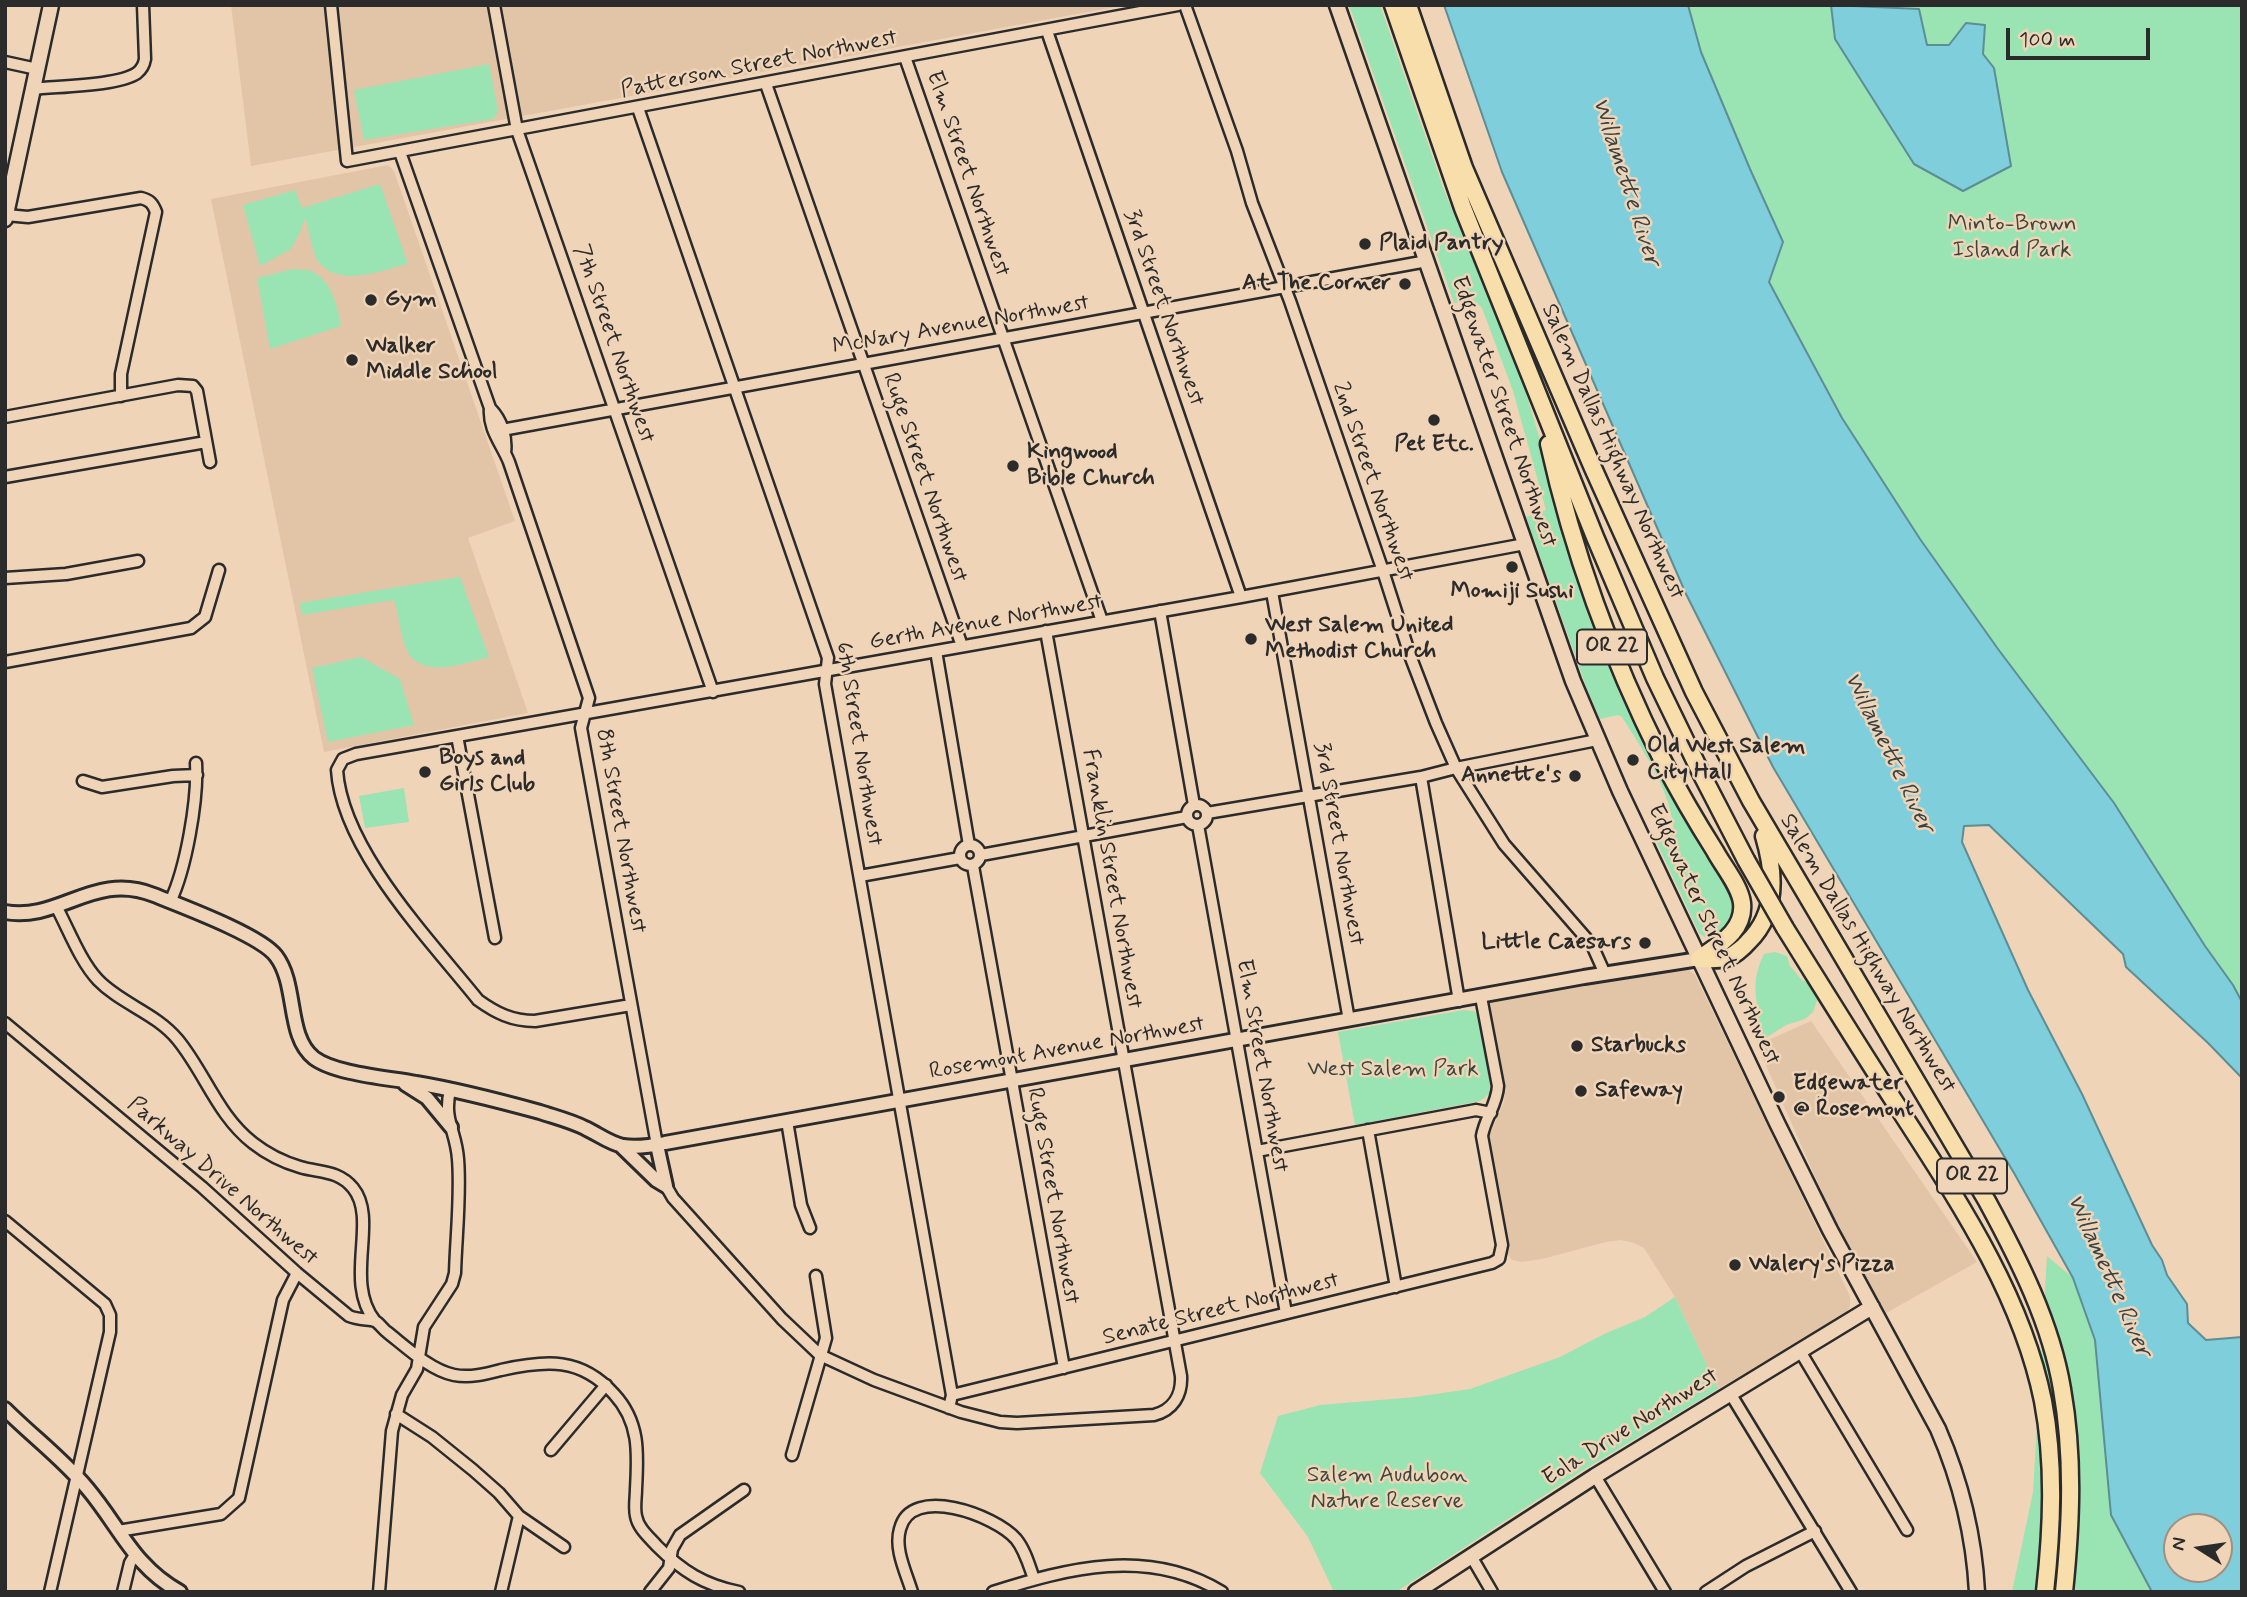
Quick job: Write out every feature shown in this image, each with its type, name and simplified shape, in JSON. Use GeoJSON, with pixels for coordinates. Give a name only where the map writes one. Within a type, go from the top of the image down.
{"type":"FeatureCollection","features":[{"type":"Feature","properties":{"kind":"highway","name":"Salem Dallas Highway Northwest"},"geometry":{"type":"LineString","coordinates":[[1393,5],[1463,208],[1655,678],[1746,860],[1785,929],[1962,1210],[1996,1271],[2019,1321],[2034,1364],[2048,1432],[2051,1516],[2045,1592]]}},
{"type":"Feature","properties":{"kind":"highway","name":"Salem Dallas Highway Northwest"},"geometry":{"type":"LineString","coordinates":[[1408,5],[1464,168],[1694,692],[1751,801],[1987,1201],[2033,1295],[2056,1362],[2067,1431],[2071,1497],[2064,1592]]}},
{"type":"Feature","properties":{"kind":"highway","name":"OR 22"},"geometry":{"type":"LineString","coordinates":[[1538,397],[1575,540],[1626,684],[1663,760],[1742,902],[1734,931],[1699,959]]}},
{"type":"Feature","properties":{"kind":"highway","name":"OR 22"},"geometry":{"type":"LineString","coordinates":[[1699,959],[1727,958],[1753,937],[1767,914],[1773,895],[1771,865],[1751,801]]}},
{"type":"Feature","properties":{"kind":"main road"},"geometry":{"type":"LineString","coordinates":[[6,217],[51,5]]}},
{"type":"Feature","properties":{"kind":"main road","name":"Edgewater Street Northwest"},"geometry":{"type":"LineString","coordinates":[[1338,5],[1573,681],[1597,740],[1699,959],[1830,1230],[1920,1393],[1950,1456],[1968,1518],[1976,1564],[1977,1592]]}},
{"type":"Feature","properties":{"kind":"main road","name":"Eola Drive Northwest"},"geometry":{"type":"LineString","coordinates":[[1416,1592],[1595,1476],[1872,1307]]}},
{"type":"Feature","properties":{"kind":"street"},"geometry":{"type":"LineString","coordinates":[[33,89],[115,81],[138,72],[144,66],[145,59],[143,5]]}},
{"type":"Feature","properties":{"kind":"street","name":"Patterson Street Northwest"},"geometry":{"type":"LineString","coordinates":[[331,5],[347,161],[1178,5]]}},
{"type":"Feature","properties":{"kind":"street","name":"7th Street Northwest"},"geometry":{"type":"LineString","coordinates":[[494,5],[517,131],[713,692]]}},
{"type":"Feature","properties":{"kind":"street","name":"2nd Street Northwest"},"geometry":{"type":"LineString","coordinates":[[1185,5],[1237,151],[1252,203],[1383,571],[1410,658],[1456,768],[1504,844],[1592,945],[1605,974]]}},
{"type":"Feature","properties":{"kind":"street","name":"3rd Street Northwest"},"geometry":{"type":"LineString","coordinates":[[1047,31],[1241,597]]}},
{"type":"Feature","properties":{"kind":"street","name":"Elm Street Northwest"},"geometry":{"type":"LineString","coordinates":[[905,57],[1102,621]]}},
{"type":"Feature","properties":{"kind":"street"},"geometry":{"type":"LineString","coordinates":[[5,62],[37,69]]}},
{"type":"Feature","properties":{"kind":"street","name":"Ruge Street Northwest"},"geometry":{"type":"LineString","coordinates":[[766,84],[962,646]]}},
{"type":"Feature","properties":{"kind":"street","name":"6th Street Northwest"},"geometry":{"type":"LineString","coordinates":[[638,108],[828,657],[825,684],[952,1395],[949,1408]]}},
{"type":"Feature","properties":{"kind":"street","name":"8th Street Northwest"},"geometry":{"type":"LineString","coordinates":[[400,152],[490,408],[498,416],[506,442],[505,453]]}},
{"type":"Feature","properties":{"kind":"street"},"geometry":{"type":"LineString","coordinates":[[6,217],[28,217],[141,198],[150,201],[156,212],[121,374],[121,396]]}},
{"type":"Feature","properties":{"kind":"street","name":"McNary Avenue Northwest"},"geometry":{"type":"LineString","coordinates":[[502,430],[1427,261]]}},
{"type":"Feature","properties":{"kind":"street"},"geometry":{"type":"LineString","coordinates":[[5,417],[177,385],[193,386],[197,391],[210,462]]}},
{"type":"Feature","properties":{"kind":"street","name":"8th Street Northwest"},"geometry":{"type":"LineString","coordinates":[[490,408],[489,417],[499,446],[505,453],[589,698],[581,728],[657,1145]]}},
{"type":"Feature","properties":{"kind":"street"},"geometry":{"type":"LineString","coordinates":[[5,477],[206,442]]}},
{"type":"Feature","properties":{"kind":"street","name":"Gerth Avenue Northwest"},"geometry":{"type":"LineString","coordinates":[[631,1004],[535,1021],[520,1021],[491,1010],[478,1000],[380,876],[342,804],[337,769],[343,759],[356,754],[1272,592],[1525,544]]}},
{"type":"Feature","properties":{"kind":"street"},"geometry":{"type":"LineString","coordinates":[[5,578],[66,574],[138,561]]}},
{"type":"Feature","properties":{"kind":"street"},"geometry":{"type":"LineString","coordinates":[[5,662],[185,630],[196,625],[207,612],[219,569]]}},
{"type":"Feature","properties":{"kind":"street","name":"3rd Street Northwest"},"geometry":{"type":"LineString","coordinates":[[1272,592],[1349,1020]]}},
{"type":"Feature","properties":{"kind":"street"},"geometry":{"type":"LineString","coordinates":[[1160,611],[1194,805]]}},
{"type":"Feature","properties":{"kind":"street","name":"Franklin Street Northwest"},"geometry":{"type":"LineString","coordinates":[[949,1408],[981,1418],[1017,1423],[1128,1417],[1163,1413],[1175,1401],[1182,1385],[1046,631]]}},
{"type":"Feature","properties":{"kind":"street"},"geometry":{"type":"LineString","coordinates":[[936,651],[969,845]]}},
{"type":"Feature","properties":{"kind":"street"},"geometry":{"type":"LineString","coordinates":[[457,736],[495,938]]}},
{"type":"Feature","properties":{"kind":"street"},"geometry":{"type":"LineString","coordinates":[[1207,813],[1421,777],[1597,740]]}},
{"type":"Feature","properties":{"kind":"street"},"geometry":{"type":"LineString","coordinates":[[83,782],[102,787],[173,776],[197,769],[197,792],[178,886],[170,902]]}},
{"type":"Feature","properties":{"kind":"street"},"geometry":{"type":"LineString","coordinates":[[1421,777],[1459,1001]]}},
{"type":"Feature","properties":{"kind":"street"},"geometry":{"type":"LineString","coordinates":[[1194,805],[1204,808],[1207,813],[1207,819],[1198,825],[1190,823],[1187,817],[1189,808],[1194,805]]}},
{"type":"Feature","properties":{"kind":"street"},"geometry":{"type":"LineString","coordinates":[[981,855],[1187,817]]}},
{"type":"Feature","properties":{"kind":"street","name":"Elm Street Northwest"},"geometry":{"type":"LineString","coordinates":[[1198,825],[1286,1313]]}},
{"type":"Feature","properties":{"kind":"street"},"geometry":{"type":"LineString","coordinates":[[969,845],[979,849],[981,855],[978,863],[973,866],[963,863],[960,858],[962,848],[969,845]]}},
{"type":"Feature","properties":{"kind":"street"},"geometry":{"type":"LineString","coordinates":[[860,876],[960,858]]}},
{"type":"Feature","properties":{"kind":"street","name":"Ruge Street Northwest"},"geometry":{"type":"LineString","coordinates":[[973,866],[1064,1368]]}},
{"type":"Feature","properties":{"kind":"street","name":"Rosemont Avenue Northwest"},"geometry":{"type":"LineString","coordinates":[[5,912],[38,911],[91,892],[118,888],[139,890],[241,933],[271,950],[283,968],[299,1037],[307,1052],[315,1059],[335,1068],[450,1090],[567,1121],[620,1145],[632,1147],[657,1145],[1699,959]]}},
{"type":"Feature","properties":{"kind":"street"},"geometry":{"type":"LineString","coordinates":[[56,906],[97,979],[111,991],[149,1013],[176,1037],[195,1061],[213,1097],[244,1136],[268,1154],[303,1168],[336,1174],[354,1189],[360,1202],[362,1217],[361,1287],[366,1306],[375,1321]]}},
{"type":"Feature","properties":{"kind":"street"},"geometry":{"type":"LineString","coordinates":[[1257,1151],[1476,1110],[1491,1113],[1498,1086],[1481,997]]}},
{"type":"Feature","properties":{"kind":"street","name":"Parkway Drive Northwest"},"geometry":{"type":"LineString","coordinates":[[5,1023],[202,1187],[349,1316],[358,1320],[375,1321],[419,1356],[452,1374],[471,1376],[531,1363],[562,1364],[590,1373],[606,1385]]}},
{"type":"Feature","properties":{"kind":"street"},"geometry":{"type":"LineString","coordinates":[[395,1079],[427,1098],[451,1127]]}},
{"type":"Feature","properties":{"kind":"street"},"geometry":{"type":"LineString","coordinates":[[380,1591],[391,1431],[402,1395],[417,1368],[424,1327],[452,1284],[455,1273],[458,1159],[446,1105],[450,1090]]}},
{"type":"Feature","properties":{"kind":"street","name":"Senate Street Northwest"},"geometry":{"type":"LineString","coordinates":[[952,1395],[1396,1287],[1499,1259],[1502,1245],[1482,1136],[1484,1125],[1491,1113]]}},
{"type":"Feature","properties":{"kind":"street"},"geometry":{"type":"LineString","coordinates":[[787,1121],[801,1205],[810,1228]]}},
{"type":"Feature","properties":{"kind":"street"},"geometry":{"type":"LineString","coordinates":[[1368,1130],[1396,1287]]}},
{"type":"Feature","properties":{"kind":"street"},"geometry":{"type":"LineString","coordinates":[[620,1145],[656,1180],[666,1186]]}},
{"type":"Feature","properties":{"kind":"street"},"geometry":{"type":"LineString","coordinates":[[657,1145],[666,1186],[673,1198],[782,1319],[820,1355],[874,1380],[949,1408]]}},
{"type":"Feature","properties":{"kind":"street"},"geometry":{"type":"LineString","coordinates":[[5,1221],[105,1304],[110,1315],[110,1332],[50,1592]]}},
{"type":"Feature","properties":{"kind":"street"},"geometry":{"type":"LineString","coordinates":[[118,1531],[221,1514],[239,1498],[283,1300],[297,1273]]}},
{"type":"Feature","properties":{"kind":"street"},"geometry":{"type":"LineString","coordinates":[[792,1455],[826,1338],[816,1276]]}},
{"type":"Feature","properties":{"kind":"street"},"geometry":{"type":"LineString","coordinates":[[1800,1351],[1907,1530]]}},
{"type":"Feature","properties":{"kind":"street"},"geometry":{"type":"LineString","coordinates":[[551,1450],[606,1385],[628,1412],[636,1433],[636,1516],[644,1532],[671,1559],[697,1578],[739,1592]]}},
{"type":"Feature","properties":{"kind":"street"},"geometry":{"type":"LineString","coordinates":[[1730,1393],[1851,1592]]}},
{"type":"Feature","properties":{"kind":"street"},"geometry":{"type":"LineString","coordinates":[[5,1409],[76,1475],[151,1574],[180,1592]]}},
{"type":"Feature","properties":{"kind":"street"},"geometry":{"type":"LineString","coordinates":[[396,1414],[432,1437],[499,1493],[519,1516],[564,1547]]}},
{"type":"Feature","properties":{"kind":"street"},"geometry":{"type":"LineString","coordinates":[[1595,1476],[1665,1592]]}},
{"type":"Feature","properties":{"kind":"street"},"geometry":{"type":"LineString","coordinates":[[650,1592],[669,1568],[671,1549],[680,1535],[744,1490]]}},
{"type":"Feature","properties":{"kind":"street"},"geometry":{"type":"LineString","coordinates":[[912,1592],[898,1538],[900,1525],[906,1516],[922,1506],[969,1512],[994,1522],[1016,1539],[1025,1553],[1034,1578]]}},
{"type":"Feature","properties":{"kind":"street"},"geometry":{"type":"LineString","coordinates":[[502,1592],[519,1516]]}},
{"type":"Feature","properties":{"kind":"street"},"geometry":{"type":"LineString","coordinates":[[1706,1592],[1746,1566],[1815,1531]]}},
{"type":"Feature","properties":{"kind":"street"},"geometry":{"type":"LineString","coordinates":[[123,1592],[130,1563],[135,1555]]}},
{"type":"Feature","properties":{"kind":"street"},"geometry":{"type":"LineString","coordinates":[[1471,1556],[1492,1592]]}},
{"type":"Feature","properties":{"kind":"street"},"geometry":{"type":"LineString","coordinates":[[993,1592],[1034,1578],[1089,1566],[1134,1565],[1188,1576],[1222,1592]]}},
{"type":"Feature","properties":{"kind":"shaded area"},"geometry":{"type":"Polygon","coordinates":[[[231,5],[1126,5],[251,166],[231,5]]]}},
{"type":"Feature","properties":{"kind":"shaded area","name":"Walker Middle School"},"geometry":{"type":"Polygon","coordinates":[[[388,165],[394,171],[515,521],[468,538],[528,713],[324,752],[211,199],[388,165]]]}},
{"type":"Feature","properties":{"kind":"shaded area"},"geometry":{"type":"Polygon","coordinates":[[[1678,967],[1695,975],[1850,1296],[1850,1307],[1845,1314],[1718,1389],[1675,1297],[1644,1248],[1621,1240],[1542,1259],[1522,1262],[1512,1260],[1505,1251],[1505,1228],[1489,1136],[1504,1102],[1505,1084],[1490,1004],[1493,1001],[1678,967]]]}},
{"type":"Feature","properties":{"kind":"shaded area"},"geometry":{"type":"Polygon","coordinates":[[[1811,1021],[1977,1262],[1886,1313],[1832,1215],[1757,1045],[1811,1021]]]}},
{"type":"Feature","properties":{"kind":"green space"},"geometry":{"type":"Polygon","coordinates":[[[1349,5],[1380,5],[1444,190],[1523,383],[1575,557],[1731,893],[1734,906],[1732,918],[1716,938],[1706,938],[1699,933],[1656,841],[1674,831],[1672,815],[1655,771],[1622,717],[1618,715],[1600,719],[1587,689],[1526,517],[1546,510],[1513,391],[1482,308],[1473,300],[1454,303],[1349,5]]]}},
{"type":"Feature","properties":{"kind":"green space","name":"Minto-Brown Island Park"},"geometry":{"type":"Polygon","coordinates":[[[1688,5],[2242,5],[2242,1002],[2114,803],[1998,649],[1920,539],[1842,418],[1769,282],[1783,242],[1701,52],[1688,5]]]}},
{"type":"Feature","properties":{"kind":"green space"},"geometry":{"type":"Polygon","coordinates":[[[489,64],[498,111],[493,119],[364,140],[354,90],[489,64]]]}},
{"type":"Feature","properties":{"kind":"green space"},"geometry":{"type":"Polygon","coordinates":[[[380,184],[408,264],[361,275],[337,274],[318,261],[305,218],[291,249],[260,266],[243,205],[295,190],[302,208],[380,184]]]}},
{"type":"Feature","properties":{"kind":"green space"},"geometry":{"type":"Polygon","coordinates":[[[293,269],[311,271],[324,280],[335,302],[341,326],[270,349],[257,278],[293,269]]]}},
{"type":"Feature","properties":{"kind":"green space"},"geometry":{"type":"Polygon","coordinates":[[[460,577],[489,657],[468,663],[432,667],[412,658],[404,642],[394,600],[302,615],[300,603],[460,577]]]}},
{"type":"Feature","properties":{"kind":"green space"},"geometry":{"type":"Polygon","coordinates":[[[361,657],[400,679],[414,725],[328,742],[312,668],[361,657]]]}},
{"type":"Feature","properties":{"kind":"green space"},"geometry":{"type":"Polygon","coordinates":[[[404,788],[409,822],[365,828],[359,796],[404,788]]]}},
{"type":"Feature","properties":{"kind":"green space"},"geometry":{"type":"Polygon","coordinates":[[[1775,952],[1787,956],[1790,966],[1801,979],[1812,986],[1817,1000],[1813,1012],[1805,1019],[1786,1025],[1759,1042],[1746,1013],[1749,1008],[1757,1005],[1756,979],[1764,954],[1775,952]]]}},
{"type":"Feature","properties":{"kind":"green space","name":"West Salem Park"},"geometry":{"type":"Polygon","coordinates":[[[1464,1010],[1474,1011],[1478,1017],[1490,1085],[1489,1094],[1480,1101],[1355,1125],[1338,1032],[1464,1010]]]}},
{"type":"Feature","properties":{"kind":"green space"},"geometry":{"type":"Polygon","coordinates":[[[2047,1256],[2073,1278],[2095,1340],[2111,1515],[2152,1592],[2012,1592],[2033,1492],[2047,1256]]]}},
{"type":"Feature","properties":{"kind":"green space","name":"Salem Audubon Nature Reserve"},"geometry":{"type":"Polygon","coordinates":[[[1675,1297],[1718,1389],[1580,1472],[1396,1592],[1334,1592],[1308,1537],[1260,1473],[1278,1416],[1320,1405],[1415,1397],[1470,1389],[1560,1357],[1645,1317],[1675,1297]]]}},
{"type":"Feature","properties":{"kind":"water","name":"Willamette River"},"geometry":{"type":"Polygon","coordinates":[[[1444,5],[1688,5],[1701,52],[1783,242],[1769,282],[1842,418],[1920,539],[1998,649],[2114,803],[2242,1002],[2242,1078],[2126,967],[2123,954],[1989,825],[1964,826],[1962,842],[2028,990],[2082,1094],[2167,1275],[2187,1304],[2188,1323],[2206,1340],[2242,1337],[2242,1592],[2152,1592],[2111,1515],[2095,1340],[2073,1278],[2014,1173],[1773,767],[1686,594],[1502,172],[1444,5]]]}},
{"type":"Feature","properties":{"kind":"water"},"geometry":{"type":"Polygon","coordinates":[[[1831,5],[1919,9],[1927,45],[1949,45],[1966,23],[1985,25],[1983,54],[1994,68],[2011,166],[1963,191],[1914,164],[1835,39],[1831,5]]]}},
{"type":"Feature","properties":{"kind":"place","name":"Plaid Pantry"},"geometry":{"type":"Point","coordinates":[1365,244]}},
{"type":"Feature","properties":{"kind":"place","name":"At The Corner"},"geometry":{"type":"Point","coordinates":[1405,284]}},
{"type":"Feature","properties":{"kind":"place","name":"Gym"},"geometry":{"type":"Point","coordinates":[371,300]}},
{"type":"Feature","properties":{"kind":"place","name":"Walker Middle School"},"geometry":{"type":"Point","coordinates":[352,360]}},
{"type":"Feature","properties":{"kind":"place","name":"Pet Etc."},"geometry":{"type":"Point","coordinates":[1434,420]}},
{"type":"Feature","properties":{"kind":"place","name":"Kingwood Bible Church"},"geometry":{"type":"Point","coordinates":[1013,466]}},
{"type":"Feature","properties":{"kind":"place","name":"Momiji Sushi"},"geometry":{"type":"Point","coordinates":[1512,567]}},
{"type":"Feature","properties":{"kind":"place","name":"West Salem United Methodist Church"},"geometry":{"type":"Point","coordinates":[1251,639]}},
{"type":"Feature","properties":{"kind":"place","name":"Old West Salem City Hall"},"geometry":{"type":"Point","coordinates":[1633,760]}},
{"type":"Feature","properties":{"kind":"place","name":"Boys and Girls Club"},"geometry":{"type":"Point","coordinates":[425,772]}},
{"type":"Feature","properties":{"kind":"place","name":"Annette's"},"geometry":{"type":"Point","coordinates":[1575,776]}},
{"type":"Feature","properties":{"kind":"place","name":"Little Caesars"},"geometry":{"type":"Point","coordinates":[1645,943]}},
{"type":"Feature","properties":{"kind":"place","name":"Starbucks"},"geometry":{"type":"Point","coordinates":[1577,1046]}},
{"type":"Feature","properties":{"kind":"place","name":"Safeway"},"geometry":{"type":"Point","coordinates":[1581,1091]}},
{"type":"Feature","properties":{"kind":"place","name":"Edgewater @ Rosemont"},"geometry":{"type":"Point","coordinates":[1779,1097]}},
{"type":"Feature","properties":{"kind":"place","name":"Walery's Pizza"},"geometry":{"type":"Point","coordinates":[1735,1265]}}]}
